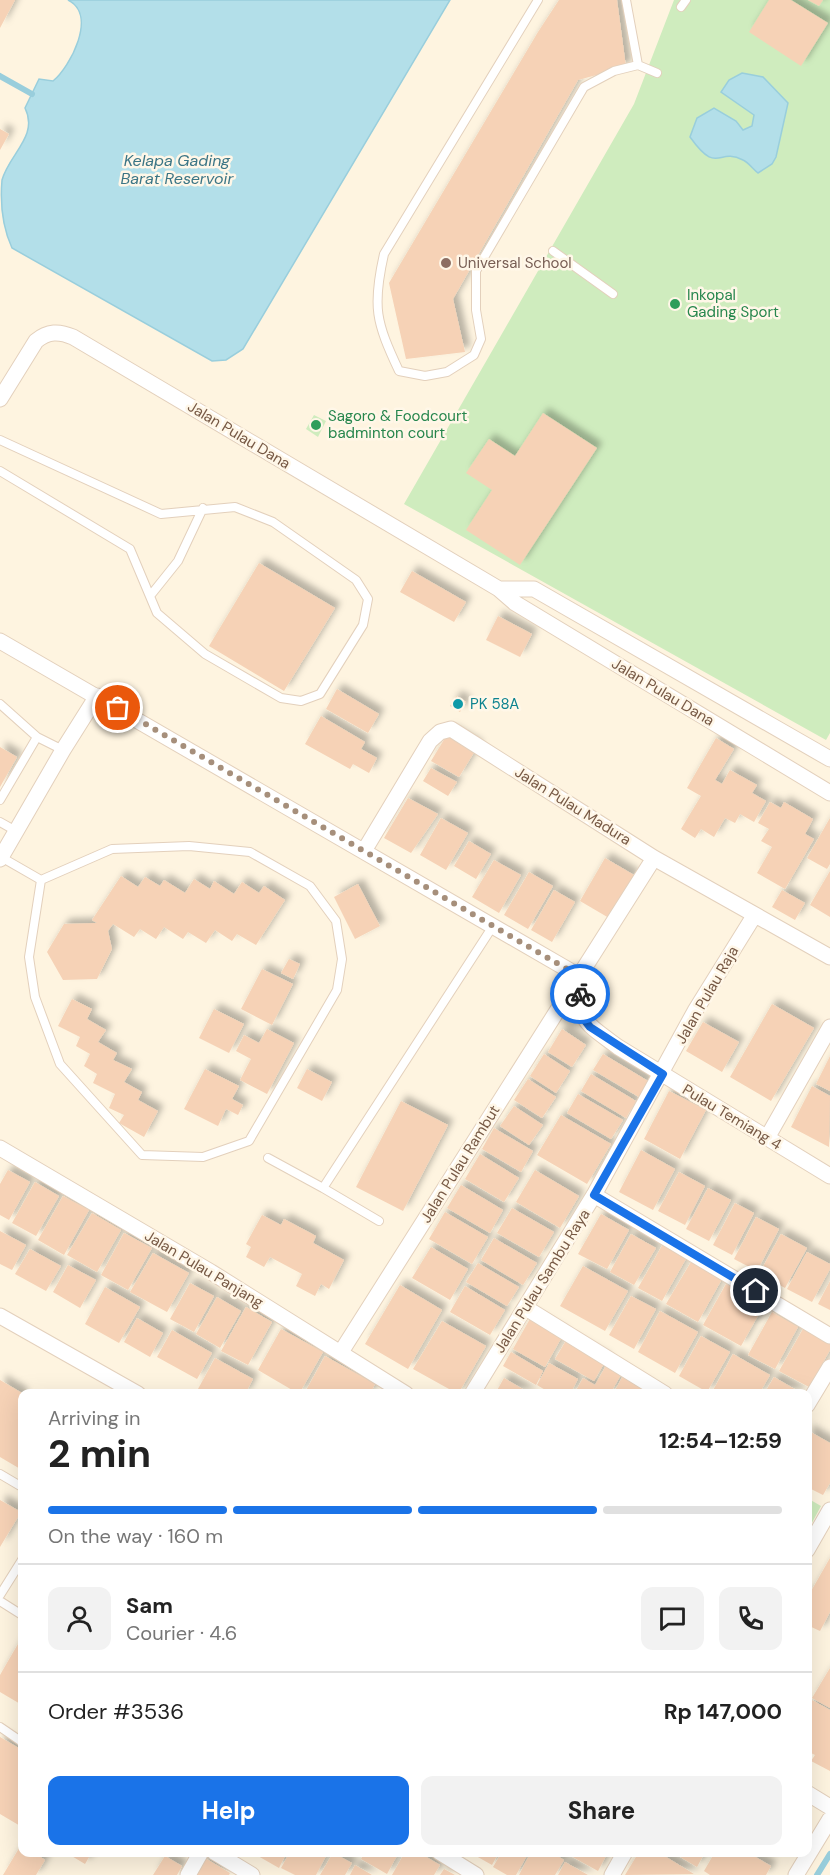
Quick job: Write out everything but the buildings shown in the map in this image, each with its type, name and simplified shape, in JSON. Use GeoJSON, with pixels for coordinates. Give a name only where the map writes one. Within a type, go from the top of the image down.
{"type":"FeatureCollection","features":[{"type":"Feature","properties":{"kind":"street","name":"Jalan Pulau Dana"},"geometry":{"type":"LineString","coordinates":[[0,399],[36,341],[53,332],[65,333],[499,589],[515,603],[830,793]]}},
{"type":"Feature","properties":{"kind":"street","name":"Jalan Pulau Dana"},"geometry":{"type":"LineString","coordinates":[[499,589],[534,589],[830,759]]}},
{"type":"Feature","properties":{"kind":"street"},"geometry":{"type":"LineString","coordinates":[[0,641],[579,976]]}},
{"type":"Feature","properties":{"kind":"street"},"geometry":{"type":"LineString","coordinates":[[1,858],[97,696]]}},
{"type":"Feature","properties":{"kind":"street","name":"Jalan Pulau Madura"},"geometry":{"type":"LineString","coordinates":[[364,851],[430,741],[440,732],[451,729],[654,858],[830,957]]}},
{"type":"Feature","properties":{"kind":"street","name":"Jalan Pulau Rambut"},"geometry":{"type":"LineString","coordinates":[[341,1352],[654,858]]}},
{"type":"Feature","properties":{"kind":"street","name":"Jalan Pulau Raja"},"geometry":{"type":"LineString","coordinates":[[663,1074],[695,1011],[754,916]]}},
{"type":"Feature","properties":{"kind":"street","name":"Pulau Temiang 4"},"geometry":{"type":"LineString","coordinates":[[579,976],[580,1014],[590,1027],[830,1176]]}},
{"type":"Feature","properties":{"kind":"street"},"geometry":{"type":"LineString","coordinates":[[767,1138],[830,1027]]}},
{"type":"Feature","properties":{"kind":"street","name":"Jalan Pulau Sambu Raya"},"geometry":{"type":"LineString","coordinates":[[475,1389],[594,1195],[663,1074]]}},
{"type":"Feature","properties":{"kind":"street","name":"Jalan Pulau Panjang"},"geometry":{"type":"LineString","coordinates":[[0,1148],[341,1352],[398,1389]]}},
{"type":"Feature","properties":{"kind":"street"},"geometry":{"type":"LineString","coordinates":[[594,1195],[830,1336]]}},
{"type":"Feature","properties":{"kind":"street"},"geometry":{"type":"LineString","coordinates":[[526,1308],[657,1389]]}},
{"type":"Feature","properties":{"kind":"street"},"geometry":{"type":"LineString","coordinates":[[0,1316],[129,1389]]}},
{"type":"Feature","properties":{"kind":"street"},"geometry":{"type":"LineString","coordinates":[[812,1397],[830,1367]]}},
{"type":"Feature","properties":{"kind":"street"},"geometry":{"type":"LineString","coordinates":[[812,1541],[830,1510]]}},
{"type":"Feature","properties":{"kind":"street"},"geometry":{"type":"LineString","coordinates":[[812,1796],[830,1807]]}},
{"type":"Feature","properties":{"kind":"street"},"geometry":{"type":"LineString","coordinates":[[812,1849],[830,1819]]}},
{"type":"Feature","properties":{"kind":"street"},"geometry":{"type":"LineString","coordinates":[[188,1875],[198,1857]]}},
{"type":"Feature","properties":{"kind":"street"},"geometry":{"type":"LineString","coordinates":[[222,1857],[252,1875]]}},
{"type":"Feature","properties":{"kind":"street"},"geometry":{"type":"LineString","coordinates":[[447,1857],[476,1875]]}},
{"type":"Feature","properties":{"kind":"street"},"geometry":{"type":"LineString","coordinates":[[612,1875],[622,1857]]}},
{"type":"Feature","properties":{"kind":"street"},"geometry":{"type":"LineString","coordinates":[[796,1875],[807,1857]]}},
{"type":"Feature","properties":{"kind":"lane"},"geometry":{"type":"LineString","coordinates":[[538,0],[384,254],[375,292],[381,334],[399,371],[425,376],[447,372],[474,355],[481,339],[474,285],[476,271],[584,87],[614,71],[638,65],[657,73]]}},
{"type":"Feature","properties":{"kind":"lane"},"geometry":{"type":"LineString","coordinates":[[626,0],[638,65]]}},
{"type":"Feature","properties":{"kind":"lane"},"geometry":{"type":"LineString","coordinates":[[553,251],[613,294]]}},
{"type":"Feature","properties":{"kind":"lane"},"geometry":{"type":"LineString","coordinates":[[0,440],[161,514],[204,508],[235,507],[273,522],[356,580],[368,599],[363,625],[320,694],[301,701],[281,698],[205,654],[157,613],[130,549],[0,471]]}},
{"type":"Feature","properties":{"kind":"lane"},"geometry":{"type":"LineString","coordinates":[[150,596],[178,561],[204,508]]}},
{"type":"Feature","properties":{"kind":"lane"},"geometry":{"type":"LineString","coordinates":[[0,704],[37,737],[63,750]]}},
{"type":"Feature","properties":{"kind":"lane"},"geometry":{"type":"LineString","coordinates":[[0,800],[37,737]]}},
{"type":"Feature","properties":{"kind":"lane"},"geometry":{"type":"LineString","coordinates":[[0,822],[16,831]]}},
{"type":"Feature","properties":{"kind":"lane"},"geometry":{"type":"LineString","coordinates":[[189,846],[250,852],[310,886],[336,921],[342,959],[337,990],[249,1141],[203,1157],[142,1155],[60,1064],[35,997],[29,957],[41,880],[112,849],[189,846]]}},
{"type":"Feature","properties":{"kind":"lane"},"geometry":{"type":"LineString","coordinates":[[1,858],[41,880]]}},
{"type":"Feature","properties":{"kind":"lane"},"geometry":{"type":"LineString","coordinates":[[323,1188],[493,926]]}},
{"type":"Feature","properties":{"kind":"lane"},"geometry":{"type":"LineString","coordinates":[[268,1158],[379,1221]]}},
{"type":"Feature","properties":{"kind":"lane"},"geometry":{"type":"LineString","coordinates":[[0,1474],[18,1485]]}},
{"type":"Feature","properties":{"kind":"lane"},"geometry":{"type":"LineString","coordinates":[[0,1595],[18,1566]]}},
{"type":"Feature","properties":{"kind":"lane"},"geometry":{"type":"LineString","coordinates":[[0,1601],[18,1612]]}},
{"type":"Feature","properties":{"kind":"lane"},"geometry":{"type":"LineString","coordinates":[[0,1727],[18,1739]]}},
{"type":"Feature","properties":{"kind":"green space","name":"Inkopal Gading Sport"},"geometry":{"type":"Polygon","coordinates":[[[674,0],[830,0],[830,733],[826,740],[404,504],[634,104],[674,0]]]}},
{"type":"Feature","properties":{"kind":"green space","name":"Sagoro & Foodcourt badminton court"},"geometry":{"type":"Polygon","coordinates":[[[314,415],[326,421],[318,437],[306,429],[314,415]]]}},
{"type":"Feature","properties":{"kind":"green space"},"geometry":{"type":"Polygon","coordinates":[[[812,1501],[821,1506],[812,1523],[812,1501]]]}},
{"type":"Feature","properties":{"kind":"water","name":"Kelapa Gading Barat Reservoir"},"geometry":{"type":"Polygon","coordinates":[[[68,0],[450,0],[243,349],[226,360],[212,361],[12,248],[2,215],[2,180],[26,136],[28,118],[25,108],[39,79],[53,81],[67,65],[78,41],[81,17],[77,7],[68,0]]]}},
{"type":"Feature","properties":{"kind":"water"},"geometry":{"type":"Polygon","coordinates":[[[742,73],[763,77],[788,103],[776,157],[772,164],[758,173],[745,161],[734,157],[712,158],[706,155],[690,137],[697,118],[714,108],[736,121],[743,130],[752,126],[754,115],[721,92],[729,80],[742,73]]]}},
{"type":"Feature","properties":{"kind":"waterway"},"geometry":{"type":"LineString","coordinates":[[0,76],[32,94]]}},
{"type":"Feature","properties":{"kind":"waterway"},"geometry":{"type":"LineString","coordinates":[[817,1875],[830,1854]]}},
{"type":"Feature","properties":{"kind":"way so far"},"geometry":{"type":"LineString","coordinates":[[118,708],[579,976],[580,994]]}},
{"type":"Feature","properties":{"kind":"place","name":"Universal School"},"geometry":{"type":"Point","coordinates":[446,263]}},
{"type":"Feature","properties":{"kind":"place","name":"Inkopal Gading Sport"},"geometry":{"type":"Point","coordinates":[675,304]}},
{"type":"Feature","properties":{"kind":"place","name":"Sagoro & Foodcourt badminton court"},"geometry":{"type":"Point","coordinates":[316,425]}},
{"type":"Feature","properties":{"kind":"place","name":"PK 58A"},"geometry":{"type":"Point","coordinates":[458,704]}},
{"type":"Feature","properties":{"kind":"route"},"geometry":{"type":"LineString","coordinates":[[580,994],[580,1014],[590,1027],[663,1074],[594,1195],[756,1291]]}}]}
